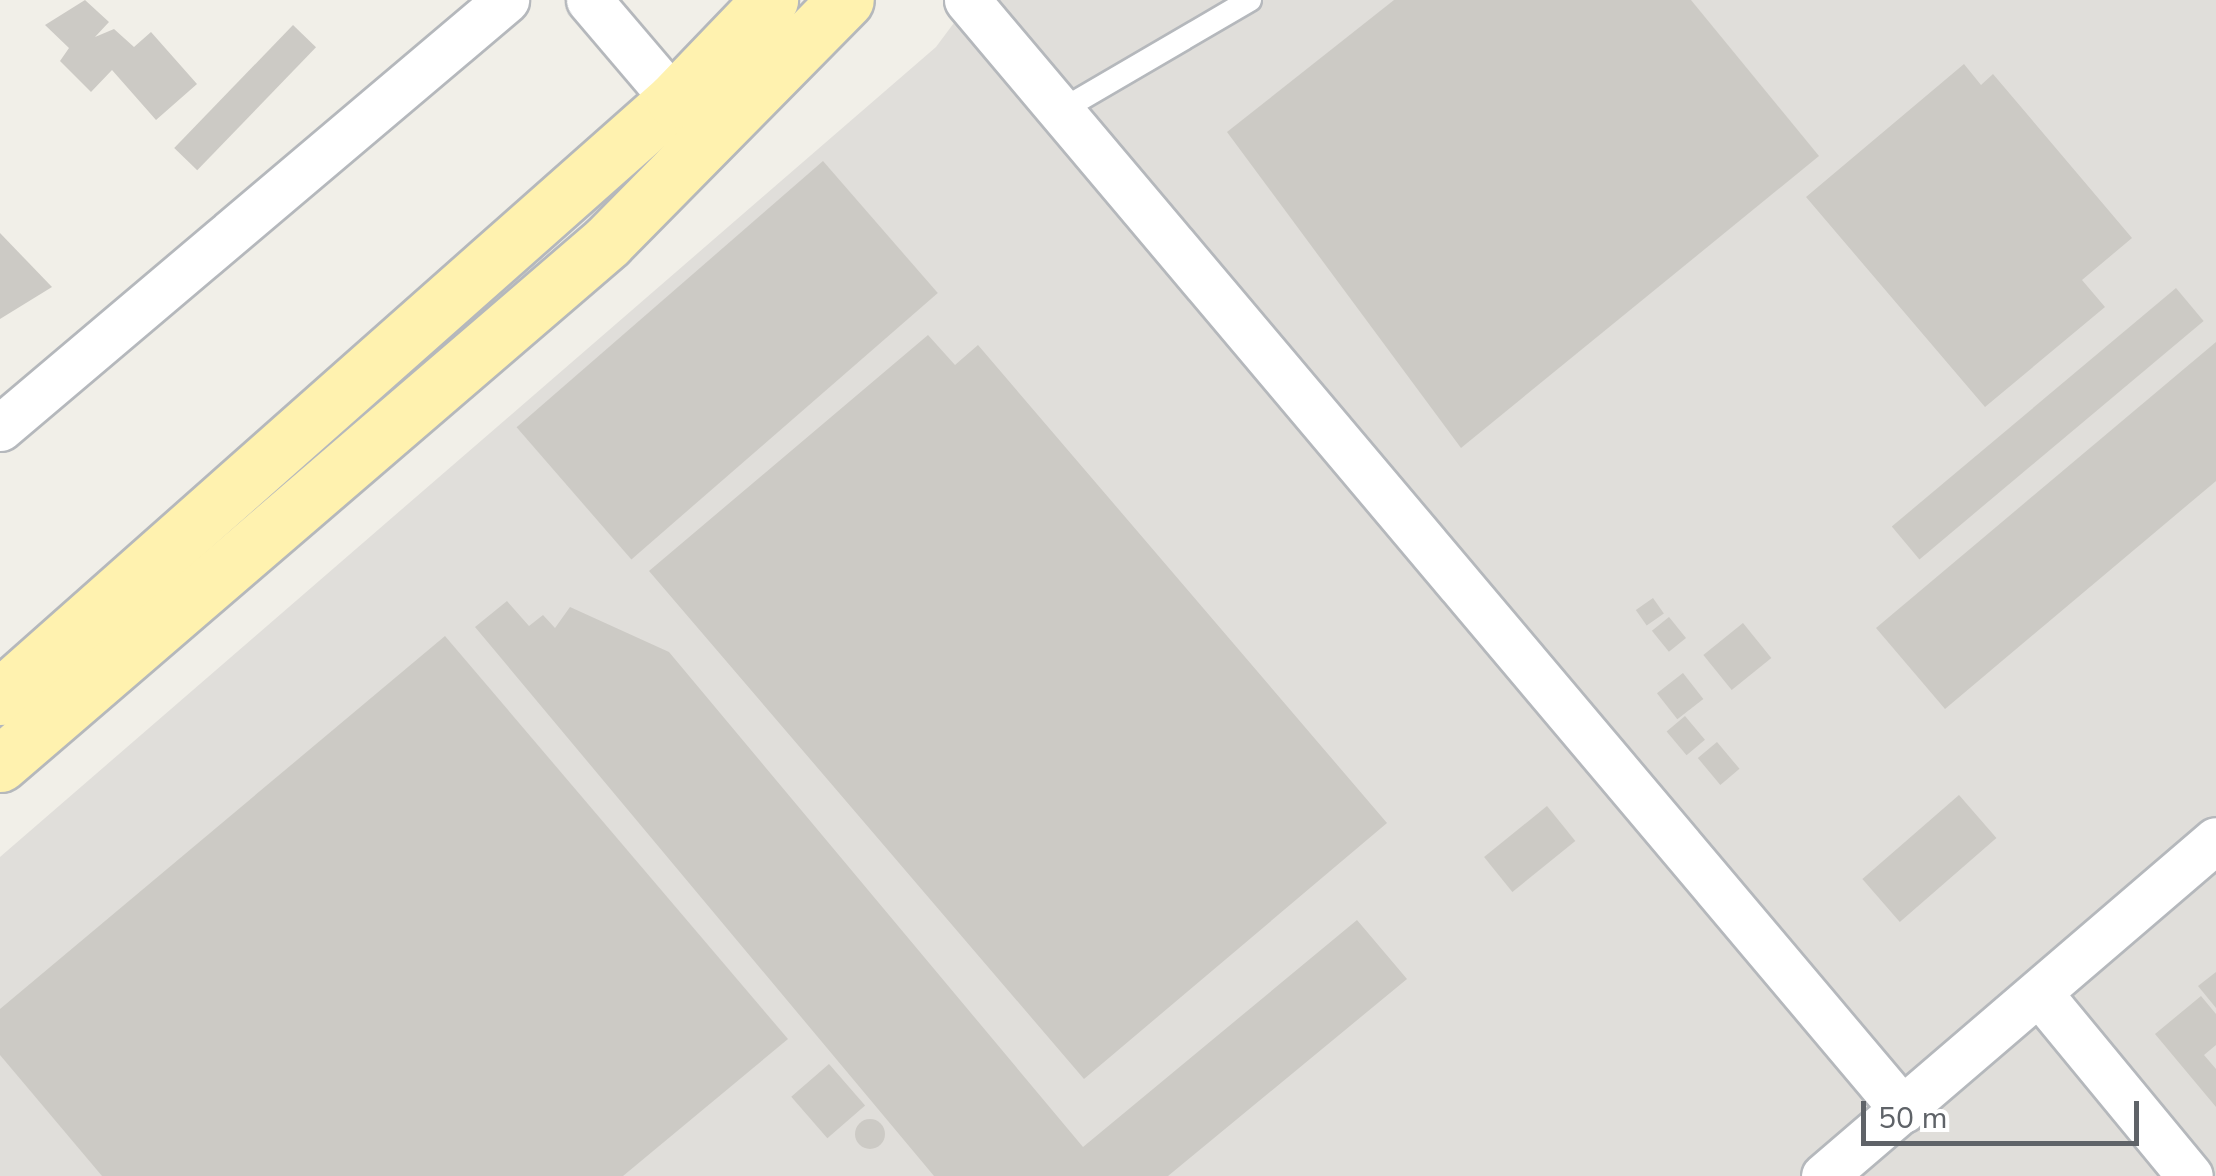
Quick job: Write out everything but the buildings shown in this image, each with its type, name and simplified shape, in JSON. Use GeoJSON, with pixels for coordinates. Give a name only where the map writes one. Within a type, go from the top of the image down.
{"type":"FeatureCollection","features":[{"type":"Feature","properties":{"kind":"main road"},"geometry":{"type":"LineString","coordinates":[[0,697],[674,100],[770,0]]}},
{"type":"Feature","properties":{"kind":"main road"},"geometry":{"type":"LineString","coordinates":[[0,764],[607,242],[846,0]]}},
{"type":"Feature","properties":{"kind":"street"},"geometry":{"type":"LineString","coordinates":[[0,428],[506,0]]}},
{"type":"Feature","properties":{"kind":"street"},"geometry":{"type":"LineString","coordinates":[[589,0],[674,100]]}},
{"type":"Feature","properties":{"kind":"street"},"geometry":{"type":"LineString","coordinates":[[967,0],[1903,1110]]}},
{"type":"Feature","properties":{"kind":"street"},"geometry":{"type":"LineString","coordinates":[[1824,1176],[2216,840]]}},
{"type":"Feature","properties":{"kind":"street"},"geometry":{"type":"LineString","coordinates":[[2039,993],[2190,1176]]}},
{"type":"Feature","properties":{"kind":"lane"},"geometry":{"type":"LineString","coordinates":[[1060,111],[1250,0]]}},
{"type":"Feature","properties":{"kind":"shaded area"},"geometry":{"type":"Polygon","coordinates":[[[971,0],[2216,0],[2216,1176],[0,1176],[0,857],[936,47],[971,0]]]}}]}
